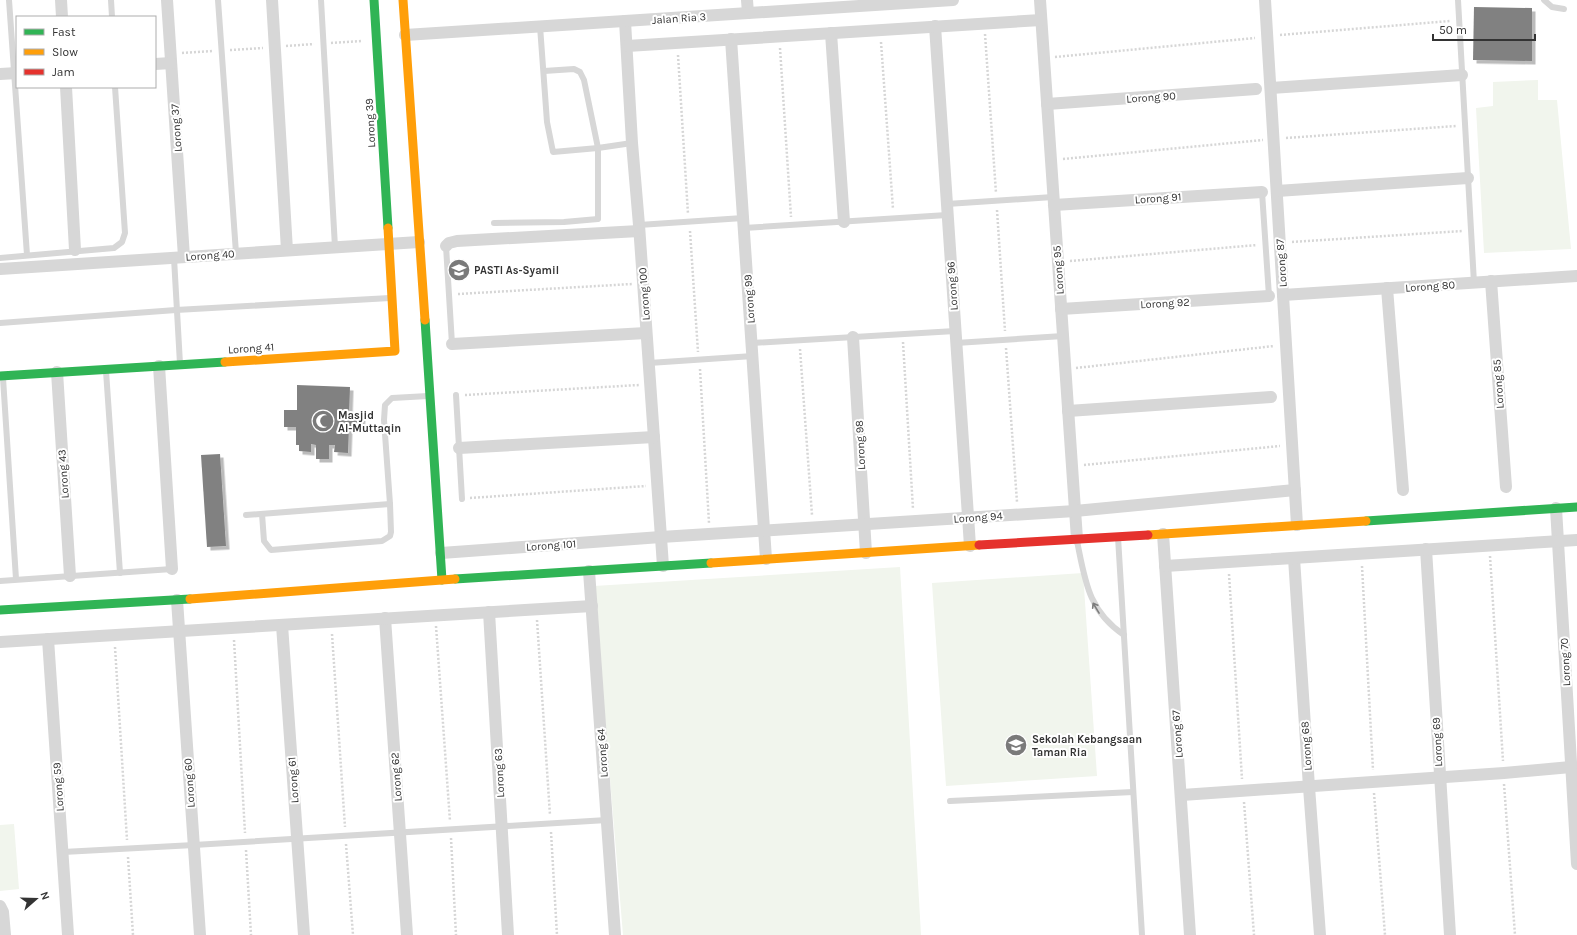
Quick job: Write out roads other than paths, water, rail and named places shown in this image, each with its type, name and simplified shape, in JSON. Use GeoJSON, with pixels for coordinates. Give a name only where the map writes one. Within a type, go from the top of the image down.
{"type":"FeatureCollection","features":[{"type":"Feature","properties":{"kind":"street"},"geometry":{"type":"LineString","coordinates":[[60,0],[62,16]]}},
{"type":"Feature","properties":{"kind":"street","name":"Lorong 37"},"geometry":{"type":"LineString","coordinates":[[167,0],[172,63],[179,257]]}},
{"type":"Feature","properties":{"kind":"street"},"geometry":{"type":"LineString","coordinates":[[272,0],[287,250]]}},
{"type":"Feature","properties":{"kind":"street","name":"Lorong 39"},"geometry":{"type":"LineString","coordinates":[[374,0],[388,244]]}},
{"type":"Feature","properties":{"kind":"street"},"geometry":{"type":"LineString","coordinates":[[747,0],[748,13]]}},
{"type":"Feature","properties":{"kind":"street","name":"Jalan Ria 3"},"geometry":{"type":"LineString","coordinates":[[405,35],[953,0]]}},
{"type":"Feature","properties":{"kind":"street","name":"Lorong 95"},"geometry":{"type":"LineString","coordinates":[[1040,0],[1077,539]]}},
{"type":"Feature","properties":{"kind":"street","name":"Lorong 87"},"geometry":{"type":"LineString","coordinates":[[1265,0],[1297,525]]}},
{"type":"Feature","properties":{"kind":"street"},"geometry":{"type":"LineString","coordinates":[[403,1],[442,580]]}},
{"type":"Feature","properties":{"kind":"street"},"geometry":{"type":"LineString","coordinates":[[626,46],[1041,20]]}},
{"type":"Feature","properties":{"kind":"street","name":"Lorong 100"},"geometry":{"type":"LineString","coordinates":[[625,21],[632,143],[663,566]]}},
{"type":"Feature","properties":{"kind":"street","name":"Lorong 96"},"geometry":{"type":"LineString","coordinates":[[935,26],[970,546]]}},
{"type":"Feature","properties":{"kind":"street"},"geometry":{"type":"LineString","coordinates":[[831,33],[844,222]]}},
{"type":"Feature","properties":{"kind":"street","name":"Lorong 99"},"geometry":{"type":"LineString","coordinates":[[731,39],[766,559]]}},
{"type":"Feature","properties":{"kind":"street"},"geometry":{"type":"LineString","coordinates":[[156,64],[172,63]]}},
{"type":"Feature","properties":{"kind":"street"},"geometry":{"type":"LineString","coordinates":[[0,74],[16,73]]}},
{"type":"Feature","properties":{"kind":"street"},"geometry":{"type":"LineString","coordinates":[[1271,88],[1462,75]]}},
{"type":"Feature","properties":{"kind":"street"},"geometry":{"type":"LineString","coordinates":[[66,88],[75,250]]}},
{"type":"Feature","properties":{"kind":"street","name":"Lorong 90"},"geometry":{"type":"LineString","coordinates":[[1047,104],[1256,89]]}},
{"type":"Feature","properties":{"kind":"street"},"geometry":{"type":"LineString","coordinates":[[1277,190],[1468,178]]}},
{"type":"Feature","properties":{"kind":"street","name":"Lorong 91"},"geometry":{"type":"LineString","coordinates":[[1054,201],[1262,192]]}},
{"type":"Feature","properties":{"kind":"street"},"geometry":{"type":"LineString","coordinates":[[446,246],[449,243],[457,241],[639,228]]}},
{"type":"Feature","properties":{"kind":"street","name":"Lorong 40"},"geometry":{"type":"LineString","coordinates":[[0,269],[419,242]]}},
{"type":"Feature","properties":{"kind":"street","name":"Lorong 41"},"geometry":{"type":"LineString","coordinates":[[1,376],[395,351],[388,244]]}},
{"type":"Feature","properties":{"kind":"street","name":"Lorong 80"},"geometry":{"type":"LineString","coordinates":[[1283,295],[1577,276]]}},
{"type":"Feature","properties":{"kind":"street","name":"Lorong 85"},"geometry":{"type":"LineString","coordinates":[[1491,282],[1506,487]]}},
{"type":"Feature","properties":{"kind":"street"},"geometry":{"type":"LineString","coordinates":[[1387,288],[1403,490]]}},
{"type":"Feature","properties":{"kind":"street","name":"Lorong 92"},"geometry":{"type":"LineString","coordinates":[[1061,309],[1268,296]]}},
{"type":"Feature","properties":{"kind":"street"},"geometry":{"type":"LineString","coordinates":[[452,344],[646,334]]}},
{"type":"Feature","properties":{"kind":"street","name":"Lorong 98"},"geometry":{"type":"LineString","coordinates":[[853,337],[866,553]]}},
{"type":"Feature","properties":{"kind":"street"},"geometry":{"type":"LineString","coordinates":[[159,366],[172,569]]}},
{"type":"Feature","properties":{"kind":"street","name":"Lorong 43"},"geometry":{"type":"LineString","coordinates":[[57,372],[70,576]]}},
{"type":"Feature","properties":{"kind":"street"},"geometry":{"type":"LineString","coordinates":[[1068,411],[1271,397]]}},
{"type":"Feature","properties":{"kind":"street"},"geometry":{"type":"LineString","coordinates":[[459,448],[654,437]]}},
{"type":"Feature","properties":{"kind":"street","name":"Lorong 94"},"geometry":{"type":"LineString","coordinates":[[661,536],[1075,512],[1295,490]]}},
{"type":"Feature","properties":{"kind":"street"},"geometry":{"type":"LineString","coordinates":[[0,610],[177,600],[442,580],[1577,507]]}},
{"type":"Feature","properties":{"kind":"street","name":"Lorong 70"},"geometry":{"type":"LineString","coordinates":[[1556,508],[1571,666],[1571,767],[1577,864]]}},
{"type":"Feature","properties":{"kind":"street","name":"Lorong 67"},"geometry":{"type":"LineString","coordinates":[[1163,534],[1182,795],[1190,935]]}},
{"type":"Feature","properties":{"kind":"street","name":"Lorong 101"},"geometry":{"type":"LineString","coordinates":[[441,554],[661,536]]}},
{"type":"Feature","properties":{"kind":"street"},"geometry":{"type":"LineString","coordinates":[[1165,566],[1577,540]]}},
{"type":"Feature","properties":{"kind":"street","name":"Lorong 69"},"geometry":{"type":"LineString","coordinates":[[1426,549],[1439,778],[1450,935]]}},
{"type":"Feature","properties":{"kind":"street","name":"Lorong 68"},"geometry":{"type":"LineString","coordinates":[[1294,558],[1320,935]]}},
{"type":"Feature","properties":{"kind":"street","name":"Lorong 64"},"geometry":{"type":"LineString","coordinates":[[589,571],[615,935]]}},
{"type":"Feature","properties":{"kind":"street","name":"Lorong 60"},"geometry":{"type":"LineString","coordinates":[[177,600],[200,935]]}},
{"type":"Feature","properties":{"kind":"street"},"geometry":{"type":"LineString","coordinates":[[0,642],[592,606]]}},
{"type":"Feature","properties":{"kind":"street","name":"Lorong 63"},"geometry":{"type":"LineString","coordinates":[[489,612],[508,935]]}},
{"type":"Feature","properties":{"kind":"street","name":"Lorong 62"},"geometry":{"type":"LineString","coordinates":[[385,618],[407,935]]}},
{"type":"Feature","properties":{"kind":"street","name":"Lorong 61"},"geometry":{"type":"LineString","coordinates":[[282,625],[304,935]]}},
{"type":"Feature","properties":{"kind":"street","name":"Lorong 59"},"geometry":{"type":"LineString","coordinates":[[48,639],[68,935]]}},
{"type":"Feature","properties":{"kind":"street"},"geometry":{"type":"LineString","coordinates":[[1182,795],[1504,774],[1571,767]]}},
{"type":"Feature","properties":{"kind":"street"},"geometry":{"type":"LineString","coordinates":[[0,906],[3,912],[5,935]]}},
{"type":"Feature","properties":{"kind":"lane"},"geometry":{"type":"LineString","coordinates":[[9,0],[16,73]]}},
{"type":"Feature","properties":{"kind":"lane"},"geometry":{"type":"LineString","coordinates":[[111,0],[112,16]]}},
{"type":"Feature","properties":{"kind":"lane"},"geometry":{"type":"LineString","coordinates":[[218,0],[236,254]]}},
{"type":"Feature","properties":{"kind":"lane"},"geometry":{"type":"LineString","coordinates":[[320,0],[335,247]]}},
{"type":"Feature","properties":{"kind":"lane"},"geometry":{"type":"LineString","coordinates":[[1458,0],[1474,283]]}},
{"type":"Feature","properties":{"kind":"lane"},"geometry":{"type":"LineString","coordinates":[[1544,0],[1552,7],[1564,9]]}},
{"type":"Feature","properties":{"kind":"lane"},"geometry":{"type":"LineString","coordinates":[[540,26],[547,122],[553,152],[632,143]]}},
{"type":"Feature","properties":{"kind":"lane"},"geometry":{"type":"LineString","coordinates":[[494,223],[564,222],[598,219],[598,148],[584,80],[580,72],[574,69],[544,71]]}},
{"type":"Feature","properties":{"kind":"lane"},"geometry":{"type":"LineString","coordinates":[[17,88],[27,255]]}},
{"type":"Feature","properties":{"kind":"lane"},"geometry":{"type":"LineString","coordinates":[[0,258],[75,250],[114,248],[122,242],[125,233],[115,88]]}},
{"type":"Feature","properties":{"kind":"lane"},"geometry":{"type":"LineString","coordinates":[[1262,192],[1268,296]]}},
{"type":"Feature","properties":{"kind":"lane"},"geometry":{"type":"LineString","coordinates":[[639,228],[689,222],[791,225],[844,222],[894,218],[996,201],[1054,201]]}},
{"type":"Feature","properties":{"kind":"lane"},"geometry":{"type":"LineString","coordinates":[[446,246],[452,344]]}},
{"type":"Feature","properties":{"kind":"lane"},"geometry":{"type":"LineString","coordinates":[[179,257],[176,310],[180,365]]}},
{"type":"Feature","properties":{"kind":"lane"},"geometry":{"type":"LineString","coordinates":[[0,323],[176,310],[392,298]]}},
{"type":"Feature","properties":{"kind":"lane"},"geometry":{"type":"LineString","coordinates":[[752,343],[955,331]]}},
{"type":"Feature","properties":{"kind":"lane"},"geometry":{"type":"LineString","coordinates":[[956,343],[1063,336]]}},
{"type":"Feature","properties":{"kind":"lane"},"geometry":{"type":"LineString","coordinates":[[648,363],[753,356]]}},
{"type":"Feature","properties":{"kind":"lane"},"geometry":{"type":"LineString","coordinates":[[106,370],[120,573]]}},
{"type":"Feature","properties":{"kind":"lane"},"geometry":{"type":"LineString","coordinates":[[1,376],[16,580]]}},
{"type":"Feature","properties":{"kind":"lane"},"geometry":{"type":"LineString","coordinates":[[456,395],[462,499]]}},
{"type":"Feature","properties":{"kind":"lane"},"geometry":{"type":"LineString","coordinates":[[262,514],[264,542],[271,550],[374,542],[382,541],[390,536],[390,504],[384,420],[385,405],[392,398],[430,396]]}},
{"type":"Feature","properties":{"kind":"lane"},"geometry":{"type":"LineString","coordinates":[[246,515],[390,504]]}},
{"type":"Feature","properties":{"kind":"lane"},"geometry":{"type":"LineString","coordinates":[[1118,536],[1142,935]]}},
{"type":"Feature","properties":{"kind":"lane"},"geometry":{"type":"LineString","coordinates":[[1077,539],[1087,585],[1093,602],[1101,616],[1113,628],[1124,635]]}},
{"type":"Feature","properties":{"kind":"lane"},"geometry":{"type":"LineString","coordinates":[[0,580],[172,569]]}},
{"type":"Feature","properties":{"kind":"lane"},"geometry":{"type":"LineString","coordinates":[[950,801],[1133,792]]}},
{"type":"Feature","properties":{"kind":"lane"},"geometry":{"type":"LineString","coordinates":[[62,852],[607,820]]}},
{"type":"Feature","properties":{"kind":"place","name":"PASTI As-Syamil"},"geometry":{"type":"Point","coordinates":[459,270]}},
{"type":"Feature","properties":{"kind":"place","name":"Masjid Al-Muttaqin"},"geometry":{"type":"Point","coordinates":[323,421]}},
{"type":"Feature","properties":{"kind":"place","name":"Sekolah Kebangsaan Taman Ria"},"geometry":{"type":"Point","coordinates":[1016,745]}}]}
